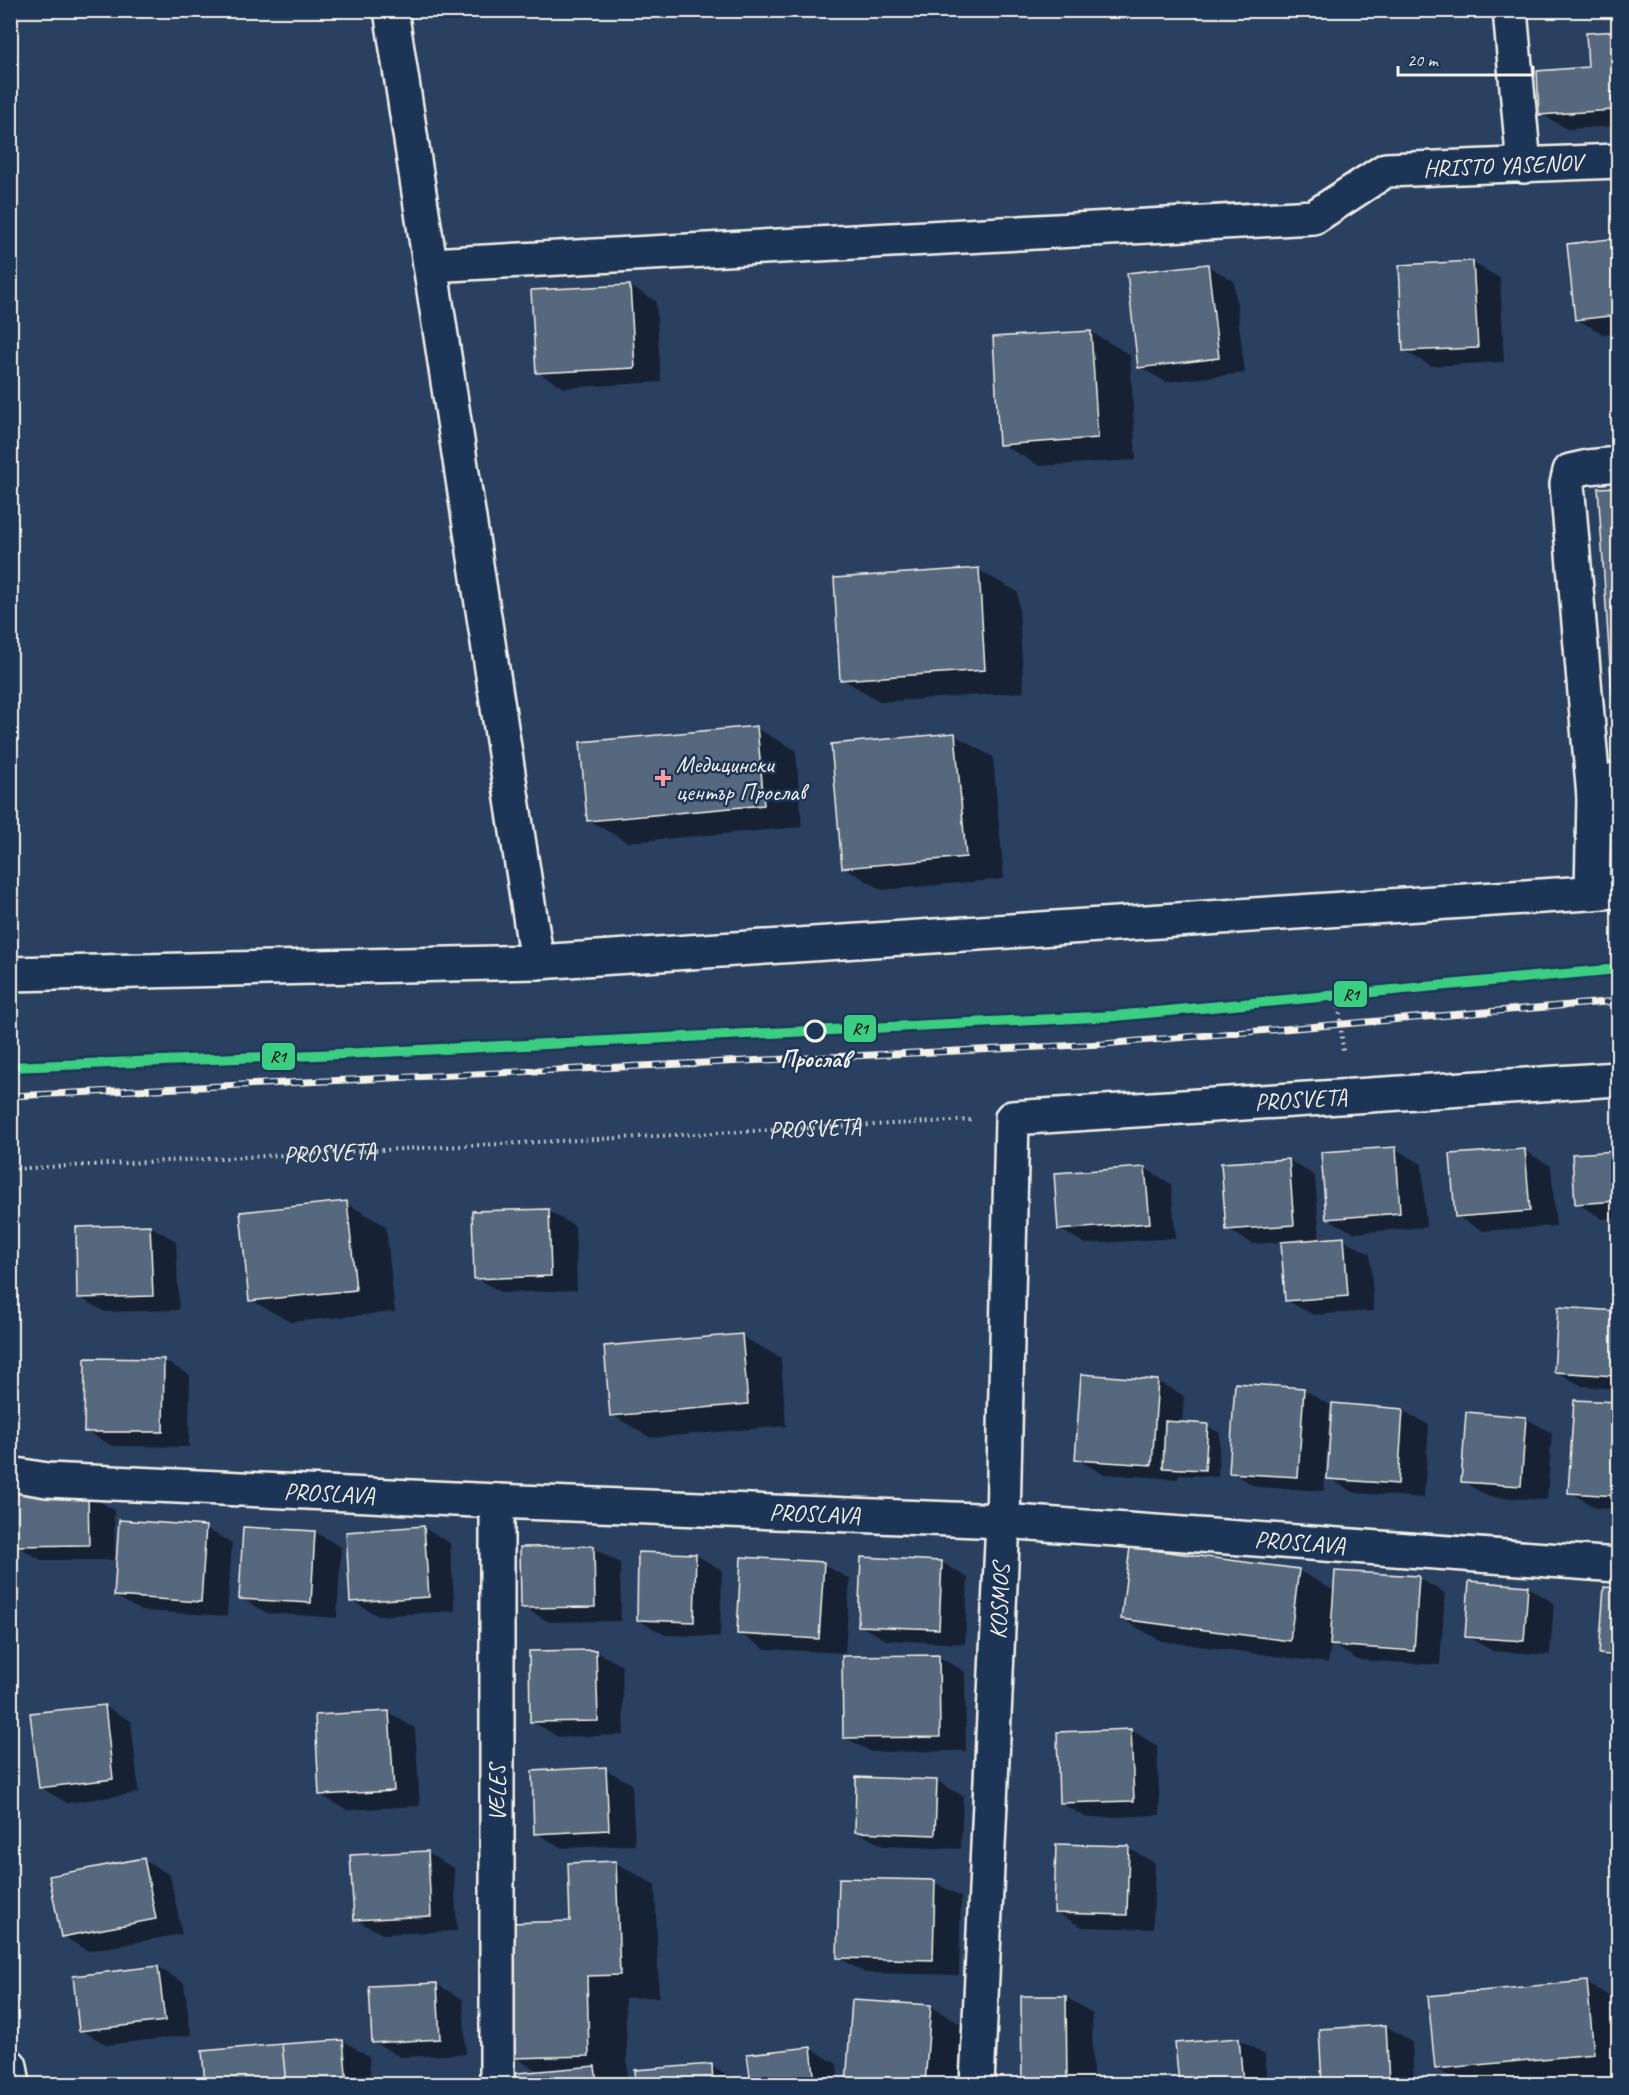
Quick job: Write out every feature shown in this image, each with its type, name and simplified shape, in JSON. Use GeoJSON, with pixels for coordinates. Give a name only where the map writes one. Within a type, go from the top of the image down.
{"type":"FeatureCollection","features":[{"type":"Feature","properties":{"kind":"street"},"geometry":{"type":"LineString","coordinates":[[391,10],[537,963]]}},
{"type":"Feature","properties":{"kind":"street"},"geometry":{"type":"LineString","coordinates":[[1510,10],[1524,166]]}},
{"type":"Feature","properties":{"kind":"street","name":"HRISTO YASENOV"},"geometry":{"type":"LineString","coordinates":[[430,265],[1314,217],[1386,171],[1618,161]]}},
{"type":"Feature","properties":{"kind":"street"},"geometry":{"type":"LineString","coordinates":[[10,974],[537,963],[1605,892],[1606,788],[1567,484],[1570,471],[1618,464]]}},
{"type":"Feature","properties":{"kind":"street","name":"PROSVETA"},"geometry":{"type":"LineString","coordinates":[[1012,1118],[1618,1079]]}},
{"type":"Feature","properties":{"kind":"street","name":"KOSMOS"},"geometry":{"type":"LineString","coordinates":[[977,2085],[1004,1521],[1012,1118]]}},
{"type":"Feature","properties":{"kind":"street","name":"PROSLAVA"},"geometry":{"type":"LineString","coordinates":[[10,1474],[47,1480],[1004,1521],[1618,1565]]}},
{"type":"Feature","properties":{"kind":"street","name":"VELES"},"geometry":{"type":"LineString","coordinates":[[497,1501],[497,2085]]}},
{"type":"Feature","properties":{"kind":"street"},"geometry":{"type":"LineString","coordinates":[[10,2066],[13,2085]]}},
{"type":"Feature","properties":{"kind":"path"},"geometry":{"type":"LineString","coordinates":[[1337,983],[1343,1051]]}},
{"type":"Feature","properties":{"kind":"path","name":"PROSVETA"},"geometry":{"type":"LineString","coordinates":[[10,1169],[1012,1118]]}},
{"type":"Feature","properties":{"kind":"building"},"geometry":{"type":"Polygon","coordinates":[[[1618,31],[1618,92],[1611,92],[1613,110],[1539,115],[1537,71],[1588,67],[1586,33],[1618,31]]]}},
{"type":"Feature","properties":{"kind":"building"},"geometry":{"type":"Polygon","coordinates":[[[1618,238],[1618,315],[1575,320],[1567,244],[1618,238]]]}},
{"type":"Feature","properties":{"kind":"building"},"geometry":{"type":"Polygon","coordinates":[[[1473,261],[1478,348],[1403,351],[1399,265],[1473,261]]]}},
{"type":"Feature","properties":{"kind":"building"},"geometry":{"type":"Polygon","coordinates":[[[1208,264],[1219,358],[1138,368],[1127,273],[1208,264]]]}},
{"type":"Feature","properties":{"kind":"building"},"geometry":{"type":"Polygon","coordinates":[[[630,285],[635,368],[536,373],[531,290],[630,285]]]}},
{"type":"Feature","properties":{"kind":"building"},"geometry":{"type":"Polygon","coordinates":[[[1091,331],[1098,438],[999,445],[993,337],[1091,331]]]}},
{"type":"Feature","properties":{"kind":"building"},"geometry":{"type":"Polygon","coordinates":[[[1618,487],[1618,694],[1612,694],[1598,488],[1618,487]]]}},
{"type":"Feature","properties":{"kind":"building"},"geometry":{"type":"Polygon","coordinates":[[[979,568],[985,670],[840,680],[834,578],[979,568]]]}},
{"type":"Feature","properties":{"kind":"building"},"geometry":{"type":"Polygon","coordinates":[[[757,726],[764,805],[587,821],[580,742],[757,726]]]}},
{"type":"Feature","properties":{"kind":"building"},"geometry":{"type":"Polygon","coordinates":[[[955,733],[966,857],[842,868],[831,744],[955,733]]]}},
{"type":"Feature","properties":{"kind":"building"},"geometry":{"type":"Polygon","coordinates":[[[1396,1147],[1400,1213],[1326,1219],[1321,1152],[1396,1147]]]}},
{"type":"Feature","properties":{"kind":"building"},"geometry":{"type":"Polygon","coordinates":[[[1525,1149],[1530,1211],[1455,1217],[1450,1154],[1525,1149]]]}},
{"type":"Feature","properties":{"kind":"building"},"geometry":{"type":"Polygon","coordinates":[[[1618,1151],[1618,1201],[1575,1204],[1572,1154],[1618,1151]]]}},
{"type":"Feature","properties":{"kind":"building"},"geometry":{"type":"Polygon","coordinates":[[[1289,1159],[1294,1225],[1226,1230],[1221,1163],[1289,1159]]]}},
{"type":"Feature","properties":{"kind":"building"},"geometry":{"type":"Polygon","coordinates":[[[1145,1167],[1150,1223],[1058,1230],[1054,1173],[1145,1167]]]}},
{"type":"Feature","properties":{"kind":"building"},"geometry":{"type":"Polygon","coordinates":[[[347,1201],[356,1290],[249,1301],[240,1212],[347,1201]]]}},
{"type":"Feature","properties":{"kind":"building"},"geometry":{"type":"Polygon","coordinates":[[[549,1209],[551,1276],[474,1279],[472,1211],[549,1209]]]}},
{"type":"Feature","properties":{"kind":"building"},"geometry":{"type":"Polygon","coordinates":[[[150,1225],[153,1296],[77,1298],[76,1227],[150,1225]]]}},
{"type":"Feature","properties":{"kind":"building"},"geometry":{"type":"Polygon","coordinates":[[[1344,1237],[1348,1296],[1285,1301],[1281,1242],[1344,1237]]]}},
{"type":"Feature","properties":{"kind":"building"},"geometry":{"type":"Polygon","coordinates":[[[1558,1307],[1618,1311],[1615,1376],[1554,1372],[1558,1307]]]}},
{"type":"Feature","properties":{"kind":"building"},"geometry":{"type":"Polygon","coordinates":[[[742,1334],[748,1404],[610,1416],[604,1346],[742,1334]]]}},
{"type":"Feature","properties":{"kind":"building"},"geometry":{"type":"Polygon","coordinates":[[[85,1358],[164,1359],[163,1432],[84,1432],[85,1358]]]}},
{"type":"Feature","properties":{"kind":"building"},"geometry":{"type":"Polygon","coordinates":[[[1081,1374],[1158,1380],[1152,1465],[1075,1460],[1081,1374]]]}},
{"type":"Feature","properties":{"kind":"building"},"geometry":{"type":"Polygon","coordinates":[[[1235,1383],[1304,1388],[1298,1477],[1229,1473],[1235,1383]]]}},
{"type":"Feature","properties":{"kind":"building"},"geometry":{"type":"Polygon","coordinates":[[[1574,1400],[1618,1402],[1618,1496],[1568,1493],[1574,1400]]]}},
{"type":"Feature","properties":{"kind":"building"},"geometry":{"type":"Polygon","coordinates":[[[1332,1403],[1403,1409],[1398,1484],[1327,1479],[1332,1403]]]}},
{"type":"Feature","properties":{"kind":"building"},"geometry":{"type":"Polygon","coordinates":[[[1466,1412],[1526,1417],[1521,1486],[1461,1482],[1466,1412]]]}},
{"type":"Feature","properties":{"kind":"building"},"geometry":{"type":"Polygon","coordinates":[[[1165,1421],[1208,1424],[1205,1470],[1163,1468],[1165,1421]]]}},
{"type":"Feature","properties":{"kind":"building"},"geometry":{"type":"Polygon","coordinates":[[[13,1493],[88,1493],[89,1545],[13,1546],[13,1493]]]}},
{"type":"Feature","properties":{"kind":"building"},"geometry":{"type":"Polygon","coordinates":[[[119,1520],[206,1526],[201,1602],[114,1596],[119,1520]]]}},
{"type":"Feature","properties":{"kind":"building"},"geometry":{"type":"Polygon","coordinates":[[[424,1526],[429,1597],[350,1602],[346,1532],[424,1526]]]}},
{"type":"Feature","properties":{"kind":"building"},"geometry":{"type":"Polygon","coordinates":[[[243,1527],[315,1531],[311,1603],[239,1599],[243,1527]]]}},
{"type":"Feature","properties":{"kind":"building"},"geometry":{"type":"Polygon","coordinates":[[[594,1546],[595,1607],[521,1608],[520,1547],[594,1546]]]}},
{"type":"Feature","properties":{"kind":"building"},"geometry":{"type":"Polygon","coordinates":[[[1130,1547],[1299,1569],[1290,1641],[1121,1619],[1130,1547]]]}},
{"type":"Feature","properties":{"kind":"building"},"geometry":{"type":"Polygon","coordinates":[[[638,1552],[696,1554],[694,1622],[637,1620],[638,1552]]]}},
{"type":"Feature","properties":{"kind":"building"},"geometry":{"type":"Polygon","coordinates":[[[741,1557],[824,1562],[819,1639],[737,1634],[741,1557]]]}},
{"type":"Feature","properties":{"kind":"building"},"geometry":{"type":"Polygon","coordinates":[[[861,1557],[942,1561],[939,1629],[858,1626],[861,1557]]]}},
{"type":"Feature","properties":{"kind":"building"},"geometry":{"type":"Polygon","coordinates":[[[1335,1571],[1419,1576],[1414,1651],[1330,1645],[1335,1571]]]}},
{"type":"Feature","properties":{"kind":"building"},"geometry":{"type":"Polygon","coordinates":[[[1469,1581],[1528,1586],[1524,1641],[1465,1637],[1469,1581]]]}},
{"type":"Feature","properties":{"kind":"building"},"geometry":{"type":"Polygon","coordinates":[[[1604,1587],[1618,1588],[1618,1656],[1599,1654],[1604,1587]]]}},
{"type":"Feature","properties":{"kind":"building"},"geometry":{"type":"Polygon","coordinates":[[[596,1650],[598,1721],[530,1722],[529,1651],[596,1650]]]}},
{"type":"Feature","properties":{"kind":"building"},"geometry":{"type":"Polygon","coordinates":[[[939,1655],[940,1737],[843,1738],[842,1656],[939,1655]]]}},
{"type":"Feature","properties":{"kind":"building"},"geometry":{"type":"Polygon","coordinates":[[[105,1705],[113,1779],[39,1788],[30,1713],[105,1705]]]}},
{"type":"Feature","properties":{"kind":"building"},"geometry":{"type":"Polygon","coordinates":[[[389,1711],[394,1791],[319,1795],[315,1715],[389,1711]]]}},
{"type":"Feature","properties":{"kind":"building"},"geometry":{"type":"Polygon","coordinates":[[[1131,1729],[1134,1801],[1059,1803],[1057,1732],[1131,1729]]]}},
{"type":"Feature","properties":{"kind":"building"},"geometry":{"type":"Polygon","coordinates":[[[606,1767],[609,1830],[534,1834],[532,1771],[606,1767]]]}},
{"type":"Feature","properties":{"kind":"building"},"geometry":{"type":"Polygon","coordinates":[[[856,1777],[937,1780],[935,1835],[855,1832],[856,1777]]]}},
{"type":"Feature","properties":{"kind":"building"},"geometry":{"type":"Polygon","coordinates":[[[1618,1821],[1618,1875],[1614,1822],[1618,1821]]]}},
{"type":"Feature","properties":{"kind":"building"},"geometry":{"type":"Polygon","coordinates":[[[1056,1844],[1129,1846],[1127,1915],[1054,1913],[1056,1844]]]}},
{"type":"Feature","properties":{"kind":"building"},"geometry":{"type":"Polygon","coordinates":[[[428,1851],[431,1916],[354,1920],[350,1855],[428,1851]]]}},
{"type":"Feature","properties":{"kind":"building"},"geometry":{"type":"Polygon","coordinates":[[[144,1858],[156,1919],[61,1937],[49,1876],[144,1858]]]}},
{"type":"Feature","properties":{"kind":"building"},"geometry":{"type":"Polygon","coordinates":[[[616,1861],[620,1975],[587,1976],[589,2056],[513,2058],[509,1923],[570,1921],[568,1863],[616,1861]]]}},
{"type":"Feature","properties":{"kind":"building"},"geometry":{"type":"Polygon","coordinates":[[[839,1878],[935,1880],[933,1960],[837,1958],[839,1878]]]}},
{"type":"Feature","properties":{"kind":"building"},"geometry":{"type":"Polygon","coordinates":[[[158,1966],[165,2021],[79,2031],[73,1976],[158,1966]]]}},
{"type":"Feature","properties":{"kind":"building"},"geometry":{"type":"Polygon","coordinates":[[[1587,1981],[1594,2054],[1435,2069],[1428,1996],[1587,1981]]]}},
{"type":"Feature","properties":{"kind":"building"},"geometry":{"type":"Polygon","coordinates":[[[437,1983],[440,2039],[372,2043],[369,1986],[437,1983]]]}},
{"type":"Feature","properties":{"kind":"building"},"geometry":{"type":"Polygon","coordinates":[[[1021,1996],[1066,1996],[1067,2084],[1022,2084],[1021,1996]]]}},
{"type":"Feature","properties":{"kind":"building"},"geometry":{"type":"Polygon","coordinates":[[[852,2000],[931,2005],[925,2084],[846,2084],[852,2000]]]}},
{"type":"Feature","properties":{"kind":"building"},"geometry":{"type":"Polygon","coordinates":[[[1386,2025],[1389,2084],[1322,2084],[1319,2029],[1386,2025]]]}},
{"type":"Feature","properties":{"kind":"building"},"geometry":{"type":"Polygon","coordinates":[[[1239,2038],[1243,2084],[1179,2084],[1175,2043],[1239,2038]]]}},
{"type":"Feature","properties":{"kind":"building"},"geometry":{"type":"Polygon","coordinates":[[[343,2040],[347,2084],[286,2084],[282,2044],[343,2040]]]}},
{"type":"Feature","properties":{"kind":"building"},"geometry":{"type":"Polygon","coordinates":[[[282,2044],[286,2084],[205,2084],[202,2051],[282,2044]]]}},
{"type":"Feature","properties":{"kind":"building"},"geometry":{"type":"Polygon","coordinates":[[[811,2047],[815,2084],[751,2084],[747,2054],[811,2047]]]}},
{"type":"Feature","properties":{"kind":"building"},"geometry":{"type":"Polygon","coordinates":[[[712,2064],[713,2084],[636,2084],[635,2070],[712,2064]]]}},
{"type":"Feature","properties":{"kind":"building"},"geometry":{"type":"Polygon","coordinates":[[[595,2066],[597,2084],[507,2084],[506,2074],[595,2066]]]}},
{"type":"Feature","properties":{"kind":"railway"},"geometry":{"type":"LineString","coordinates":[[10,1096],[1103,1044],[1618,1001]]}},
{"type":"Feature","properties":{"kind":"transit line","name":"R1"},"geometry":{"type":"LineString","coordinates":[[10,1067],[341,1054],[1114,1016],[1618,969]]}},
{"type":"Feature","properties":{"kind":"place","name":"Медицински център Прослав"},"geometry":{"type":"Point","coordinates":[663,778]}},
{"type":"Feature","properties":{"kind":"place","name":"Прослав"},"geometry":{"type":"Point","coordinates":[815,1031]}}]}
